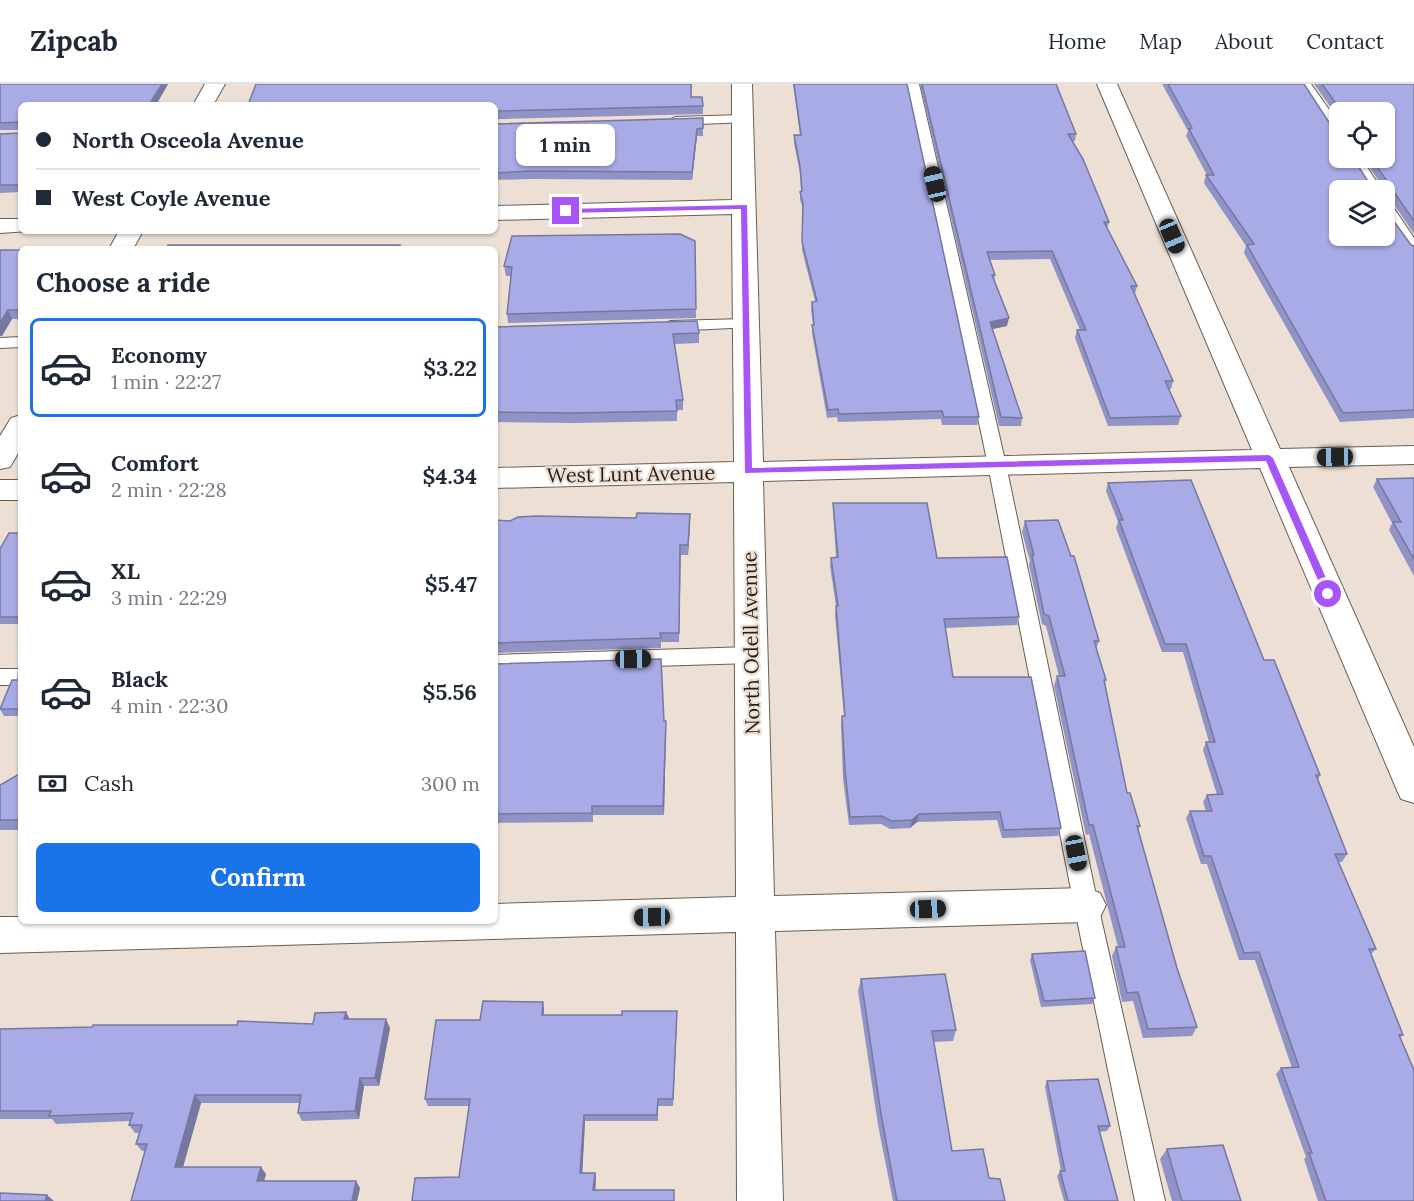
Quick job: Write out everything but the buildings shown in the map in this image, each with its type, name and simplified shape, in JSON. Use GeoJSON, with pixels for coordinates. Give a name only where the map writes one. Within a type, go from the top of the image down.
{"type":"FeatureCollection","features":[{"type":"Feature","properties":{"kind":"street"},"geometry":{"type":"LineString","coordinates":[[205,102],[215,84]]}},
{"type":"Feature","properties":{"kind":"street","name":"North Odell Avenue"},"geometry":{"type":"LineString","coordinates":[[742,84],[760,1201]]}},
{"type":"Feature","properties":{"kind":"street"},"geometry":{"type":"LineString","coordinates":[[1107,84],[1414,788]]}},
{"type":"Feature","properties":{"kind":"street"},"geometry":{"type":"LineString","coordinates":[[498,213],[744,207]]}},
{"type":"Feature","properties":{"kind":"street"},"geometry":{"type":"LineString","coordinates":[[0,226],[18,226]]}},
{"type":"Feature","properties":{"kind":"street"},"geometry":{"type":"LineString","coordinates":[[0,460],[18,429]]}},
{"type":"Feature","properties":{"kind":"street","name":"West Lunt Avenue"},"geometry":{"type":"LineString","coordinates":[[498,478],[1414,455]]}},
{"type":"Feature","properties":{"kind":"street"},"geometry":{"type":"LineString","coordinates":[[0,490],[18,490]]}},
{"type":"Feature","properties":{"kind":"street"},"geometry":{"type":"LineString","coordinates":[[498,921],[1086,905]]}},
{"type":"Feature","properties":{"kind":"street"},"geometry":{"type":"LineString","coordinates":[[0,935],[395,924]]}},
{"type":"Feature","properties":{"kind":"lane"},"geometry":{"type":"LineString","coordinates":[[913,84],[997,465],[1086,905],[1150,1201]]}},
{"type":"Feature","properties":{"kind":"lane"},"geometry":{"type":"LineString","coordinates":[[1305,84],[1329,120]]}},
{"type":"Feature","properties":{"kind":"lane"},"geometry":{"type":"LineString","coordinates":[[662,121],[743,119]]}},
{"type":"Feature","properties":{"kind":"lane"},"geometry":{"type":"LineString","coordinates":[[1395,220],[1414,249]]}},
{"type":"Feature","properties":{"kind":"lane"},"geometry":{"type":"LineString","coordinates":[[648,327],[746,324]]}},
{"type":"Feature","properties":{"kind":"lane"},"geometry":{"type":"LineString","coordinates":[[0,343],[18,342]]}},
{"type":"Feature","properties":{"kind":"lane"},"geometry":{"type":"LineString","coordinates":[[498,663],[751,655]]}},
{"type":"Feature","properties":{"kind":"lane"},"geometry":{"type":"LineString","coordinates":[[0,677],[18,677]]}},
{"type":"Feature","properties":{"kind":"route"},"geometry":{"type":"LineString","coordinates":[[566,211],[744,207],[748,471],[1269,458],[1328,594]]}}]}
